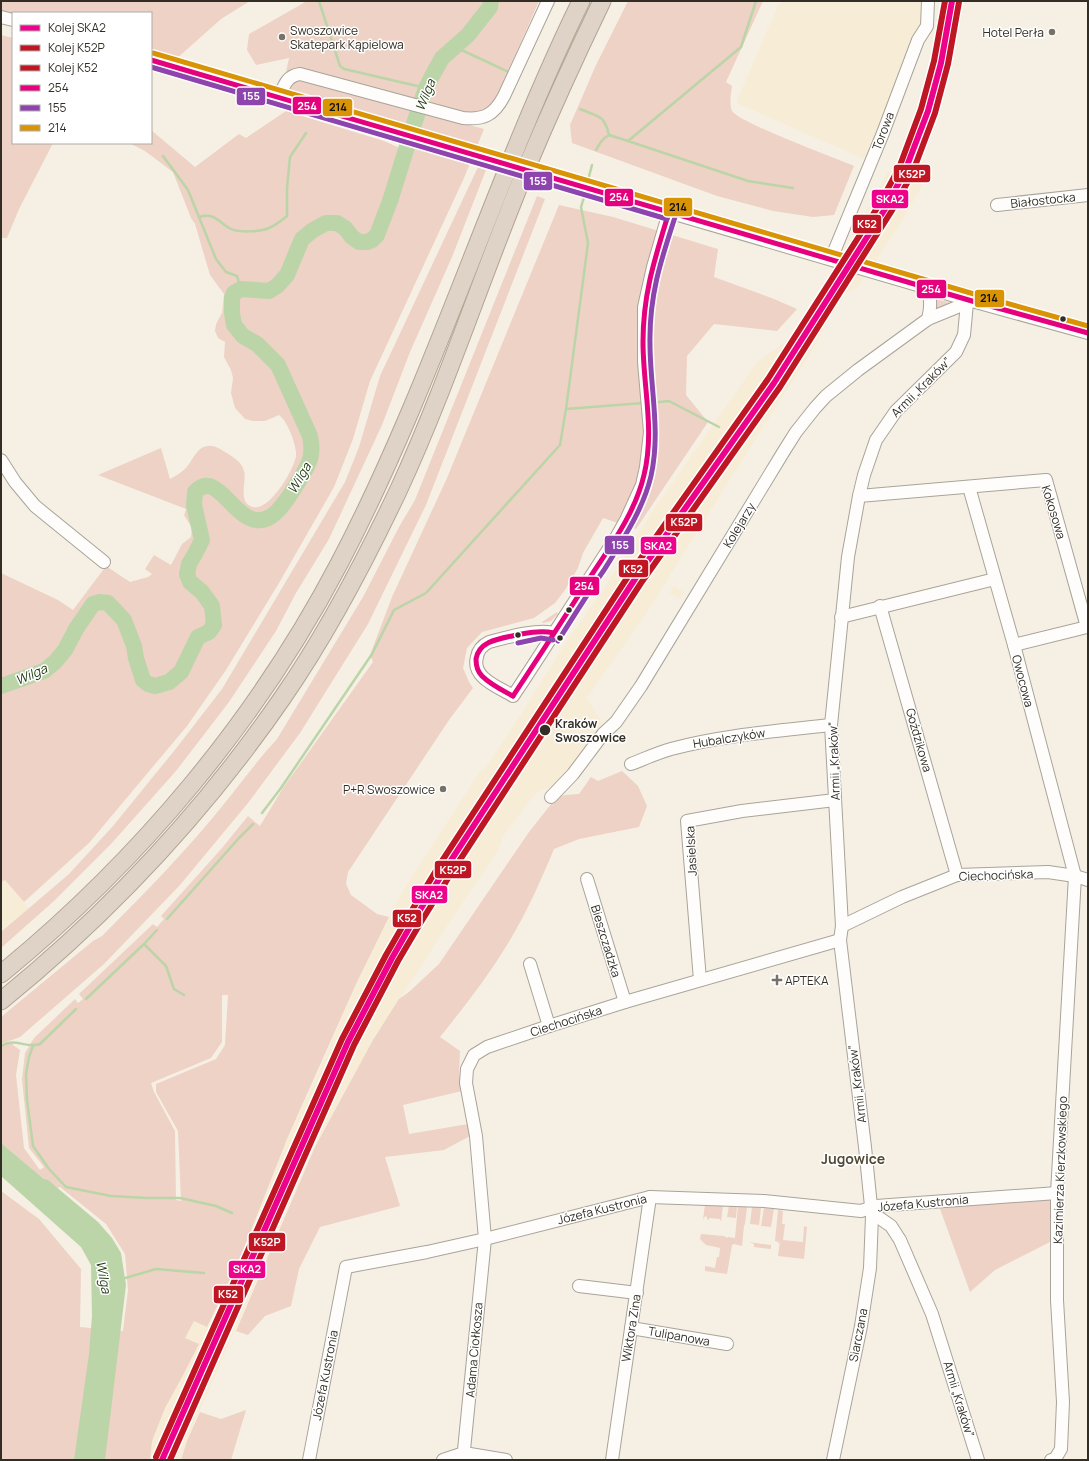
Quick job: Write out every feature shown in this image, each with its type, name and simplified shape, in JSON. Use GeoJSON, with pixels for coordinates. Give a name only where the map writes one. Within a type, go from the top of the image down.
{"type":"FeatureCollection","features":[{"type":"Feature","properties":{"kind":"highway"},"geometry":{"type":"LineString","coordinates":[[1,974],[91,894],[131,853],[181,797],[245,714],[282,661],[339,564],[377,486],[426,373],[518,144],[553,61],[581,1]]}},
{"type":"Feature","properties":{"kind":"highway"},"geometry":{"type":"LineString","coordinates":[[1,1001],[37,972],[86,927],[172,840],[232,767],[284,696],[308,658],[356,575],[401,485],[443,385],[526,169],[565,78],[602,1]]}},
{"type":"Feature","properties":{"kind":"street"},"geometry":{"type":"LineString","coordinates":[[279,98],[285,82],[294,75],[300,74],[463,118],[472,119],[487,116],[499,105],[548,1]]}},
{"type":"Feature","properties":{"kind":"street","name":"Torowa"},"geometry":{"type":"LineString","coordinates":[[830,260],[883,133],[918,40],[927,26],[928,1]]}},
{"type":"Feature","properties":{"kind":"street"},"geometry":{"type":"LineString","coordinates":[[1,17],[12,20]]}},
{"type":"Feature","properties":{"kind":"street"},"geometry":{"type":"LineString","coordinates":[[152,60],[830,260],[927,287],[969,302],[1088,333]]}},
{"type":"Feature","properties":{"kind":"street","name":"Białostocka"},"geometry":{"type":"LineString","coordinates":[[997,205],[1088,195]]}},
{"type":"Feature","properties":{"kind":"street"},"geometry":{"type":"LineString","coordinates":[[554,633],[545,631],[537,632],[489,642],[481,648],[477,654],[476,667],[479,674],[513,696],[554,633],[617,536],[635,502],[642,485],[646,467],[650,432],[644,362],[644,307],[653,267],[670,212]]}},
{"type":"Feature","properties":{"kind":"street"},"geometry":{"type":"LineString","coordinates":[[927,287],[931,302],[931,310],[928,319]]}},
{"type":"Feature","properties":{"kind":"street","name":"Kolejarzy"},"geometry":{"type":"LineString","coordinates":[[551,797],[573,774],[603,734],[616,722],[641,686],[784,451],[806,419],[826,396],[858,370],[928,319],[969,302]]}},
{"type":"Feature","properties":{"kind":"street","name":"Armii „Kraków”"},"geometry":{"type":"LineString","coordinates":[[969,302],[964,335],[956,352],[896,411],[876,440],[864,475],[848,557],[831,725],[842,926],[840,940],[865,1147],[871,1212],[891,1226],[900,1240],[932,1314],[978,1460]]}},
{"type":"Feature","properties":{"kind":"street"},"geometry":{"type":"LineString","coordinates":[[1,460],[15,482],[35,506],[104,562]]}},
{"type":"Feature","properties":{"kind":"street","name":"Kokosowa"},"geometry":{"type":"LineString","coordinates":[[859,496],[1046,480],[1087,627],[1014,645]]}},
{"type":"Feature","properties":{"kind":"street","name":"Owocowa"},"geometry":{"type":"LineString","coordinates":[[969,487],[1014,645],[1075,876]]}},
{"type":"Feature","properties":{"kind":"street"},"geometry":{"type":"LineString","coordinates":[[841,617],[880,606],[995,579]]}},
{"type":"Feature","properties":{"kind":"street","name":"Goździkowa"},"geometry":{"type":"LineString","coordinates":[[880,606],[957,874]]}},
{"type":"Feature","properties":{"kind":"street","name":"Hubalczyków"},"geometry":{"type":"LineString","coordinates":[[631,764],[669,749],[690,744],[831,725]]}},
{"type":"Feature","properties":{"kind":"street","name":"Jasielska"},"geometry":{"type":"LineString","coordinates":[[700,980],[687,822],[742,811],[835,800]]}},
{"type":"Feature","properties":{"kind":"street","name":"Ciechocińska"},"geometry":{"type":"LineString","coordinates":[[842,926],[902,897],[957,874],[1048,872],[1075,876],[1088,880]]}},
{"type":"Feature","properties":{"kind":"street","name":"Kazimierza Kierzkowskiego"},"geometry":{"type":"LineString","coordinates":[[1051,1460],[1055,1459],[1061,1448],[1063,1402],[1057,1300],[1057,1193],[1075,876]]}},
{"type":"Feature","properties":{"kind":"street","name":"Bieszczadzka"},"geometry":{"type":"LineString","coordinates":[[587,879],[625,1002]]}},
{"type":"Feature","properties":{"kind":"street","name":"Ciechocińska"},"geometry":{"type":"LineString","coordinates":[[485,1239],[476,1136],[466,1083],[467,1069],[474,1055],[480,1050],[625,1002],[840,940]]}},
{"type":"Feature","properties":{"kind":"street"},"geometry":{"type":"LineString","coordinates":[[530,964],[549,1026]]}},
{"type":"Feature","properties":{"kind":"street","name":"Józefa Kustronia"},"geometry":{"type":"LineString","coordinates":[[309,1460],[346,1267],[427,1252],[485,1239],[650,1197],[764,1201],[871,1212],[876,1206],[1057,1193]]}},
{"type":"Feature","properties":{"kind":"street","name":"Wiktora Zina"},"geometry":{"type":"LineString","coordinates":[[612,1460],[650,1197]]}},
{"type":"Feature","properties":{"kind":"street","name":"Siarczana"},"geometry":{"type":"LineString","coordinates":[[833,1460],[862,1319],[870,1268],[871,1212]]}},
{"type":"Feature","properties":{"kind":"street","name":"Adama Ciołkosza"},"geometry":{"type":"LineString","coordinates":[[464,1457],[485,1239]]}},
{"type":"Feature","properties":{"kind":"street"},"geometry":{"type":"LineString","coordinates":[[579,1286],[637,1293]]}},
{"type":"Feature","properties":{"kind":"street","name":"Tulipanowa"},"geometry":{"type":"LineString","coordinates":[[631,1328],[727,1344]]}},
{"type":"Feature","properties":{"kind":"street"},"geometry":{"type":"LineString","coordinates":[[443,1460],[464,1457],[506,1460]]}},
{"type":"Feature","properties":{"kind":"shaded area"},"geometry":{"type":"Polygon","coordinates":[[[1,1],[250,1],[221,19],[175,60],[152,52],[152,12],[12,12],[12,15],[1,12],[1,1]]]}},
{"type":"Feature","properties":{"kind":"shaded area"},"geometry":{"type":"Polygon","coordinates":[[[307,1],[539,1],[497,97],[484,110],[466,113],[302,69],[286,72],[289,58],[256,65],[247,50],[249,34],[307,1]]]}},
{"type":"Feature","properties":{"kind":"shaded area"},"geometry":{"type":"Polygon","coordinates":[[[628,1],[763,1],[726,82],[732,86],[730,102],[731,108],[732,111],[738,116],[751,123],[854,166],[834,215],[813,217],[773,211],[717,196],[572,143],[570,125],[596,65],[628,1]]]}},
{"type":"Feature","properties":{"kind":"shaded area"},"geometry":{"type":"Polygon","coordinates":[[[784,1],[921,1],[921,28],[915,33],[914,43],[864,159],[738,104],[737,100],[778,5],[784,1]]]}},
{"type":"Feature","properties":{"kind":"shaded area"},"geometry":{"type":"Polygon","coordinates":[[[1,35],[12,38],[12,144],[52,144],[19,209],[7,238],[1,238],[1,35]]]}},
{"type":"Feature","properties":{"kind":"shaded area"},"geometry":{"type":"Polygon","coordinates":[[[300,78],[484,129],[464,178],[370,381],[353,439],[334,487],[279,583],[226,670],[187,726],[89,843],[24,902],[5,880],[1,882],[1,573],[58,600],[73,610],[106,566],[130,582],[148,577],[152,574],[145,569],[154,555],[171,565],[182,544],[191,537],[192,528],[184,515],[186,509],[98,475],[161,448],[170,479],[188,466],[200,449],[212,446],[231,455],[241,465],[245,475],[244,499],[250,506],[257,507],[264,504],[279,490],[294,463],[296,456],[291,434],[284,420],[279,415],[265,421],[253,421],[245,419],[235,408],[231,393],[233,378],[231,370],[224,357],[225,342],[218,338],[215,331],[216,324],[222,313],[224,294],[210,275],[195,224],[191,218],[173,172],[145,151],[131,144],[152,144],[152,131],[195,167],[239,134],[246,138],[286,111],[409,150],[415,130],[377,117],[292,94],[288,87],[291,82],[300,78]]]}},
{"type":"Feature","properties":{"kind":"shaded area"},"geometry":{"type":"Polygon","coordinates":[[[478,167],[486,170],[452,257],[410,352],[382,425],[329,539],[296,593],[276,631],[229,702],[176,771],[111,844],[54,901],[1,948],[1,932],[69,874],[113,826],[222,689],[345,482],[359,447],[380,376],[478,167]]]}},
{"type":"Feature","properties":{"kind":"shaded area"},"geometry":{"type":"Polygon","coordinates":[[[888,171],[926,179],[901,223],[857,288],[843,295],[812,351],[646,614],[587,698],[604,726],[558,783],[535,794],[504,835],[498,851],[373,1040],[315,1147],[187,1441],[181,1460],[150,1460],[152,1441],[165,1408],[198,1344],[185,1338],[194,1321],[208,1327],[237,1266],[287,1139],[318,1073],[356,984],[402,892],[480,771],[484,770],[523,711],[565,643],[599,595],[654,509],[714,423],[757,362],[784,343],[818,299],[888,171]]]}},
{"type":"Feature","properties":{"kind":"shaded area"},"geometry":{"type":"Polygon","coordinates":[[[537,196],[545,199],[426,505],[368,624],[300,733],[248,803],[180,885],[104,964],[20,1037],[1,1044],[1,1017],[93,941],[102,936],[116,922],[197,836],[277,739],[363,597],[399,527],[415,500],[537,196]]]}},
{"type":"Feature","properties":{"kind":"shaded area"},"geometry":{"type":"Polygon","coordinates":[[[559,205],[613,217],[718,249],[714,277],[797,309],[777,331],[714,324],[687,356],[686,395],[708,422],[636,529],[603,518],[583,553],[578,568],[565,590],[555,603],[534,618],[482,632],[467,648],[463,668],[473,688],[449,720],[348,872],[346,884],[351,895],[377,914],[389,917],[356,984],[287,1139],[237,1266],[207,1327],[194,1321],[185,1338],[199,1344],[165,1408],[152,1441],[150,1460],[1,1460],[1,1191],[39,1219],[81,1269],[80,1327],[123,1331],[128,1290],[125,1254],[106,1224],[60,1187],[58,1188],[44,1179],[1,1143],[1,1047],[5,1044],[13,1043],[13,1045],[20,1050],[16,1075],[24,1148],[40,1170],[44,1167],[29,1148],[22,1079],[25,1053],[34,1038],[75,999],[78,1003],[83,999],[79,994],[153,924],[157,927],[164,919],[161,916],[222,848],[248,816],[260,826],[283,788],[373,662],[370,655],[392,597],[447,478],[559,205]],[[222,995],[222,1042],[211,1058],[151,1083],[154,1092],[175,1131],[176,1200],[181,1201],[178,1131],[156,1092],[156,1084],[216,1059],[225,1045],[228,995],[222,995]]]}},
{"type":"Feature","properties":{"kind":"shaded area"},"geometry":{"type":"Polygon","coordinates":[[[936,299],[955,304],[936,312],[936,299]]]}},
{"type":"Feature","properties":{"kind":"shaded area"},"geometry":{"type":"Polygon","coordinates":[[[674,586],[684,592],[680,599],[669,593],[674,586]]]}},
{"type":"Feature","properties":{"kind":"shaded area"},"geometry":{"type":"Polygon","coordinates":[[[557,612],[558,614],[551,621],[542,622],[557,612]]]}},
{"type":"Feature","properties":{"kind":"shaded area"},"geometry":{"type":"Polygon","coordinates":[[[622,771],[638,786],[647,806],[639,827],[579,839],[554,849],[528,907],[510,940],[494,966],[440,1037],[460,1051],[459,1073],[462,1091],[403,1105],[409,1134],[468,1124],[470,1136],[444,1150],[385,1157],[400,1206],[320,1227],[299,1269],[291,1306],[265,1316],[248,1335],[236,1331],[315,1147],[373,1040],[399,999],[409,992],[439,964],[529,832],[556,798],[565,795],[579,794],[591,777],[598,781],[622,771]]]}},
{"type":"Feature","properties":{"kind":"shaded area"},"geometry":{"type":"Polygon","coordinates":[[[5,879],[29,909],[1,932],[1,882],[5,879]]]}},
{"type":"Feature","properties":{"kind":"shaded area"},"geometry":{"type":"Polygon","coordinates":[[[1051,1198],[1050,1242],[995,1270],[970,1292],[939,1206],[1051,1198]]]}},
{"type":"Feature","properties":{"kind":"shaded area"},"geometry":{"type":"Polygon","coordinates":[[[705,1204],[723,1205],[721,1222],[720,1219],[709,1218],[709,1220],[705,1216],[703,1220],[705,1204]]]}},
{"type":"Feature","properties":{"kind":"shaded area"},"geometry":{"type":"Polygon","coordinates":[[[729,1205],[737,1206],[736,1218],[727,1217],[729,1205]]]}},
{"type":"Feature","properties":{"kind":"shaded area"},"geometry":{"type":"Polygon","coordinates":[[[738,1206],[747,1207],[742,1246],[732,1245],[727,1274],[705,1271],[705,1266],[715,1268],[717,1257],[719,1257],[720,1248],[706,1245],[700,1239],[701,1234],[735,1238],[738,1206]]]}},
{"type":"Feature","properties":{"kind":"shaded area"},"geometry":{"type":"Polygon","coordinates":[[[752,1207],[761,1208],[759,1225],[750,1224],[752,1207]]]}},
{"type":"Feature","properties":{"kind":"shaded area"},"geometry":{"type":"Polygon","coordinates":[[[764,1208],[774,1209],[771,1227],[761,1226],[764,1208]]]}},
{"type":"Feature","properties":{"kind":"shaded area"},"geometry":{"type":"Polygon","coordinates":[[[778,1210],[783,1211],[782,1224],[785,1224],[783,1240],[803,1242],[804,1226],[807,1227],[804,1259],[778,1256],[780,1240],[779,1244],[775,1241],[778,1210]]]}},
{"type":"Feature","properties":{"kind":"shaded area"},"geometry":{"type":"Polygon","coordinates":[[[749,1242],[771,1244],[771,1249],[754,1247],[754,1244],[749,1242]]]}},
{"type":"Feature","properties":{"kind":"shaded area"},"geometry":{"type":"Polygon","coordinates":[[[246,1410],[231,1460],[181,1460],[187,1441],[200,1412],[221,1419],[246,1410]]]}},
{"type":"Feature","properties":{"kind":"water"},"geometry":{"type":"Polygon","coordinates":[[[1,1143],[98,1222],[112,1238],[121,1253],[126,1285],[105,1460],[74,1460],[89,1354],[92,1316],[91,1265],[81,1247],[1,1176],[1,1143]]]}},
{"type":"Feature","properties":{"kind":"waterway"},"geometry":{"type":"LineString","coordinates":[[319,1],[340,66],[344,69],[426,88]]}},
{"type":"Feature","properties":{"kind":"waterway","name":"Wilga"},"geometry":{"type":"LineString","coordinates":[[1,686],[44,671],[55,662],[65,650],[76,629],[93,604],[100,602],[108,603],[124,620],[134,646],[143,680],[148,684],[155,686],[169,682],[181,672],[198,637],[209,632],[214,625],[212,606],[202,592],[190,582],[187,574],[189,564],[202,540],[194,505],[195,492],[204,486],[213,487],[248,517],[258,520],[270,517],[279,510],[291,494],[306,468],[312,448],[310,436],[278,365],[257,344],[243,336],[234,325],[232,313],[232,298],[234,293],[241,289],[269,291],[277,286],[287,275],[302,239],[313,230],[326,223],[337,223],[345,228],[352,237],[359,242],[367,242],[372,240],[377,235],[390,201],[426,88],[442,58],[468,35],[490,7],[491,1]]}},
{"type":"Feature","properties":{"kind":"waterway"},"geometry":{"type":"LineString","coordinates":[[596,150],[601,141],[609,135],[628,141],[741,47],[756,1]]}},
{"type":"Feature","properties":{"kind":"waterway"},"geometry":{"type":"LineString","coordinates":[[453,46],[511,73]]}},
{"type":"Feature","properties":{"kind":"waterway"},"geometry":{"type":"LineString","coordinates":[[580,109],[599,117],[605,123],[609,135]]}},
{"type":"Feature","properties":{"kind":"waterway"},"geometry":{"type":"LineString","coordinates":[[199,217],[209,216],[216,218],[229,228],[237,231],[254,231],[265,229],[274,226],[283,220],[287,216],[287,188],[290,157],[306,133]]}},
{"type":"Feature","properties":{"kind":"waterway"},"geometry":{"type":"LineString","coordinates":[[628,141],[748,181],[793,188]]}},
{"type":"Feature","properties":{"kind":"waterway"},"geometry":{"type":"LineString","coordinates":[[163,156],[188,190],[216,259],[226,272],[237,276],[241,289]]}},
{"type":"Feature","properties":{"kind":"waterway"},"geometry":{"type":"LineString","coordinates":[[587,184],[592,165]]}},
{"type":"Feature","properties":{"kind":"waterway"},"geometry":{"type":"LineString","coordinates":[[262,813],[281,788],[372,654],[394,610],[426,593],[560,445],[588,243],[581,207],[586,191]]}},
{"type":"Feature","properties":{"kind":"waterway"},"geometry":{"type":"LineString","coordinates":[[650,403],[669,401],[719,427]]}},
{"type":"Feature","properties":{"kind":"waterway"},"geometry":{"type":"LineString","coordinates":[[566,409],[643,403]]}},
{"type":"Feature","properties":{"kind":"waterway"},"geometry":{"type":"LineString","coordinates":[[167,919],[253,824]]}},
{"type":"Feature","properties":{"kind":"waterway"},"geometry":{"type":"LineString","coordinates":[[86,999],[157,930]]}},
{"type":"Feature","properties":{"kind":"waterway"},"geometry":{"type":"LineString","coordinates":[[144,944],[166,966],[174,989],[184,995]]}},
{"type":"Feature","properties":{"kind":"waterway"},"geometry":{"type":"LineString","coordinates":[[1,1046],[11,1043],[30,1045],[40,1044],[76,1009]]}},
{"type":"Feature","properties":{"kind":"waterway"},"geometry":{"type":"LineString","coordinates":[[33,1046],[29,1057],[26,1074],[27,1100],[33,1146],[49,1169],[66,1187],[111,1196],[180,1198],[216,1206],[232,1213]]}},
{"type":"Feature","properties":{"kind":"waterway"},"geometry":{"type":"LineString","coordinates":[[122,1279],[156,1269],[204,1273]]}},
{"type":"Feature","properties":{"kind":"rail line","name":"K52"},"geometry":{"type":"LineString","coordinates":[[156,1457],[342,1039],[386,955],[409,915],[440,864],[629,575],[768,379],[879,205],[899,168],[921,109],[934,61],[945,1]]}},
{"type":"Feature","properties":{"kind":"rail line","name":"SKA2"},"geometry":{"type":"LineString","coordinates":[[162,1460],[348,1042],[392,958],[415,918],[446,868],[635,579],[774,383],[885,209],[905,171],[928,111],[941,63],[952,1]]}},
{"type":"Feature","properties":{"kind":"rail line","name":"K52P"},"geometry":{"type":"LineString","coordinates":[[170,1460],[354,1045],[398,961],[452,872],[641,583],[780,387],[891,212],[912,174],[935,113],[948,64],[959,2]]}},
{"type":"Feature","properties":{"kind":"transit line","name":"214"},"geometry":{"type":"LineString","coordinates":[[153,53],[974,294],[1088,326]]}},
{"type":"Feature","properties":{"kind":"transit line","name":"254"},"geometry":{"type":"LineString","coordinates":[[152,60],[972,301],[1088,333]]}},
{"type":"Feature","properties":{"kind":"transit line","name":"155"},"geometry":{"type":"LineString","coordinates":[[152,67],[667,219]]}},
{"type":"Feature","properties":{"kind":"transit line","name":"254"},"geometry":{"type":"LineString","coordinates":[[513,696],[628,517],[640,489],[647,458],[649,425],[643,359],[645,307],[651,276],[669,212]]}},
{"type":"Feature","properties":{"kind":"transit line","name":"155"},"geometry":{"type":"LineString","coordinates":[[558,641],[618,548],[631,525],[643,501],[651,476],[654,459],[655,426],[650,360],[650,326],[657,278],[676,214]]}},
{"type":"Feature","properties":{"kind":"transit line","name":"254"},"geometry":{"type":"LineString","coordinates":[[513,696],[493,685],[479,673],[476,659],[478,653],[490,642],[506,637],[533,632],[554,633]]}},
{"type":"Feature","properties":{"kind":"transit line","name":"155"},"geometry":{"type":"LineString","coordinates":[[518,643],[541,638],[553,640]]}},
{"type":"Feature","properties":{"kind":"place","name":"Hotel Perła"},"geometry":{"type":"Point","coordinates":[1052,32]}},
{"type":"Feature","properties":{"kind":"place","name":"Swoszowice Skatepark Kąpielowa"},"geometry":{"type":"Point","coordinates":[282,37]}},
{"type":"Feature","properties":{"kind":"place","name":"Kraków Swoszowice"},"geometry":{"type":"Point","coordinates":[545,730]}},
{"type":"Feature","properties":{"kind":"place","name":"P+R Swoszowice"},"geometry":{"type":"Point","coordinates":[443,789]}},
{"type":"Feature","properties":{"kind":"place","name":"APTEKA"},"geometry":{"type":"Point","coordinates":[777,980]}},
{"type":"Feature","properties":{"kind":"district","name":"Jugowice"},"geometry":{"type":"Point","coordinates":[853,1158]}}]}
